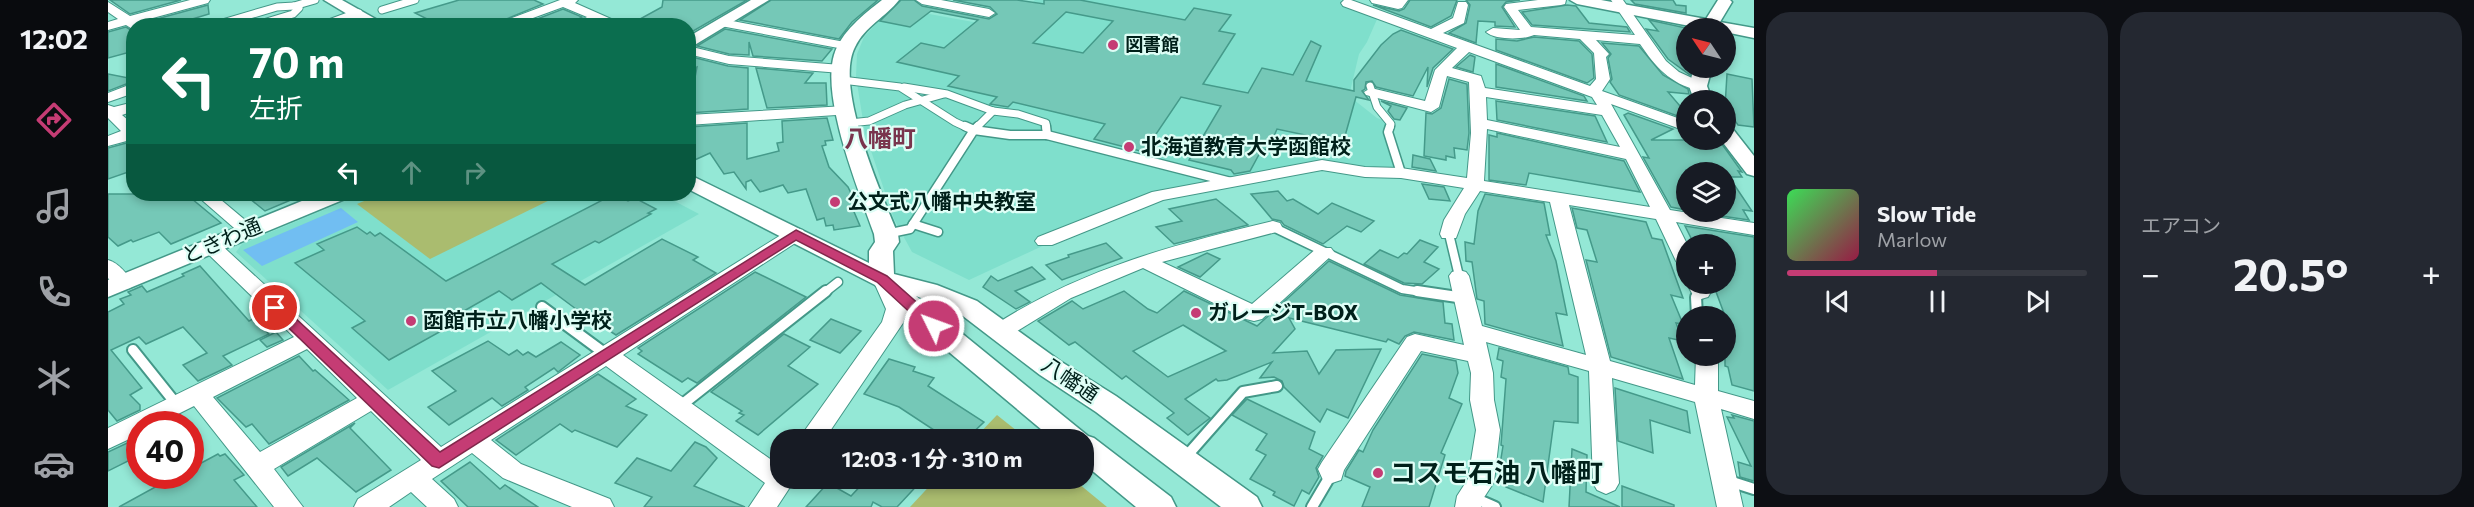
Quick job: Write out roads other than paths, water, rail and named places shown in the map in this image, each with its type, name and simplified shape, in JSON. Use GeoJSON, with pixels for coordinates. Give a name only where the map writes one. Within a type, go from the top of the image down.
{"type":"FeatureCollection","features":[{"type":"Feature","properties":{"kind":"street"},"geometry":{"type":"LineString","coordinates":[[147,18],[204,0]]}},
{"type":"Feature","properties":{"kind":"street"},"geometry":{"type":"LineString","coordinates":[[331,0],[357,14],[381,18]]}},
{"type":"Feature","properties":{"kind":"street"},"geometry":{"type":"LineString","coordinates":[[696,39],[762,0]]}},
{"type":"Feature","properties":{"kind":"street"},"geometry":{"type":"LineString","coordinates":[[818,429],[892,323],[897,309],[882,279],[881,250],[887,242],[886,234],[863,171],[848,117],[842,74],[842,57],[847,46],[869,19],[892,0]]}},
{"type":"Feature","properties":{"kind":"street"},"geometry":{"type":"LineString","coordinates":[[922,0],[989,13]]}},
{"type":"Feature","properties":{"kind":"street"},"geometry":{"type":"LineString","coordinates":[[1376,0],[1398,5],[1402,0]]}},
{"type":"Feature","properties":{"kind":"street"},"geometry":{"type":"LineString","coordinates":[[517,18],[560,1],[599,17]]}},
{"type":"Feature","properties":{"kind":"street"},"geometry":{"type":"LineString","coordinates":[[1645,40],[1527,31],[1510,7],[1569,1],[1620,4],[1677,18]]}},
{"type":"Feature","properties":{"kind":"street"},"geometry":{"type":"LineString","coordinates":[[1713,18],[1722,1]]}},
{"type":"Feature","properties":{"kind":"street"},"geometry":{"type":"LineString","coordinates":[[1347,3],[1676,122]]}},
{"type":"Feature","properties":{"kind":"street"},"geometry":{"type":"LineString","coordinates":[[1620,4],[1661,64],[1696,90]]}},
{"type":"Feature","properties":{"kind":"street"},"geometry":{"type":"LineString","coordinates":[[1431,34],[1459,20],[1462,5]]}},
{"type":"Feature","properties":{"kind":"street"},"geometry":{"type":"LineString","coordinates":[[108,6],[126,19]]}},
{"type":"Feature","properties":{"kind":"street"},"geometry":{"type":"LineString","coordinates":[[344,18],[357,14]]}},
{"type":"Feature","properties":{"kind":"street"},"geometry":{"type":"LineString","coordinates":[[108,26],[126,24]]}},
{"type":"Feature","properties":{"kind":"street"},"geometry":{"type":"LineString","coordinates":[[1736,30],[1754,33]]}},
{"type":"Feature","properties":{"kind":"street"},"geometry":{"type":"LineString","coordinates":[[1492,32],[1527,34],[1532,31]]}},
{"type":"Feature","properties":{"kind":"street"},"geometry":{"type":"LineString","coordinates":[[1584,35],[1602,54],[1599,55],[1603,79],[1595,94]]}},
{"type":"Feature","properties":{"kind":"street"},"geometry":{"type":"LineString","coordinates":[[1371,89],[1431,107],[1442,70],[1466,47]]}},
{"type":"Feature","properties":{"kind":"street"},"geometry":{"type":"LineString","coordinates":[[696,52],[729,60],[842,74]]}},
{"type":"Feature","properties":{"kind":"street"},"geometry":{"type":"LineString","coordinates":[[1442,70],[1476,79],[1479,92],[1474,184],[1451,220],[1449,234]]}},
{"type":"Feature","properties":{"kind":"street"},"geometry":{"type":"LineString","coordinates":[[1479,92],[1607,111]]}},
{"type":"Feature","properties":{"kind":"street"},"geometry":{"type":"LineString","coordinates":[[109,107],[126,93]]}},
{"type":"Feature","properties":{"kind":"street"},"geometry":{"type":"LineString","coordinates":[[1595,94],[1633,155],[1676,241]]}},
{"type":"Feature","properties":{"kind":"street"},"geometry":{"type":"LineString","coordinates":[[109,107],[126,106]]}},
{"type":"Feature","properties":{"kind":"street"},"geometry":{"type":"LineString","coordinates":[[109,107],[126,125]]}},
{"type":"Feature","properties":{"kind":"street"},"geometry":{"type":"LineString","coordinates":[[696,120],[848,117]]}},
{"type":"Feature","properties":{"kind":"street"},"geometry":{"type":"LineString","coordinates":[[1479,123],[1633,155]]}},
{"type":"Feature","properties":{"kind":"street"},"geometry":{"type":"LineString","coordinates":[[108,141],[126,135]]}},
{"type":"Feature","properties":{"kind":"street"},"geometry":{"type":"LineString","coordinates":[[1045,241],[1158,196],[1322,165],[1365,172],[1401,173],[1754,229]]}},
{"type":"Feature","properties":{"kind":"street","name":"八幡通"},"geometry":{"type":"LineString","coordinates":[[696,184],[882,279],[928,291],[968,307],[1050,368],[1106,404],[1245,507]]}},
{"type":"Feature","properties":{"kind":"street"},"geometry":{"type":"LineString","coordinates":[[1558,198],[1600,367],[1606,483]]}},
{"type":"Feature","properties":{"kind":"street"},"geometry":{"type":"LineString","coordinates":[[213,201],[248,230]]}},
{"type":"Feature","properties":{"kind":"street","name":"ときわ通"},"geometry":{"type":"LineString","coordinates":[[113,279],[211,246],[320,201]]}},
{"type":"Feature","properties":{"kind":"street"},"geometry":{"type":"LineString","coordinates":[[1001,331],[1073,288],[1144,261],[1273,226]]}},
{"type":"Feature","properties":{"kind":"street"},"geometry":{"type":"LineString","coordinates":[[367,507],[796,234]]}},
{"type":"Feature","properties":{"kind":"street"},"geometry":{"type":"LineString","coordinates":[[211,246],[439,461]]}},
{"type":"Feature","properties":{"kind":"street"},"geometry":{"type":"LineString","coordinates":[[1144,261],[1254,314],[1324,252]]}},
{"type":"Feature","properties":{"kind":"street","name":"八幡通"},"geometry":{"type":"LineString","coordinates":[[882,279],[934,326],[1061,429]]}},
{"type":"Feature","properties":{"kind":"street"},"geometry":{"type":"LineString","coordinates":[[1462,287],[1470,330],[1482,373],[1482,400],[1488,430],[1481,482],[1469,502]]}},
{"type":"Feature","properties":{"kind":"street"},"geometry":{"type":"LineString","coordinates":[[1470,330],[1754,410]]}},
{"type":"Feature","properties":{"kind":"street"},"geometry":{"type":"LineString","coordinates":[[108,439],[308,339]]}},
{"type":"Feature","properties":{"kind":"street"},"geometry":{"type":"LineString","coordinates":[[1332,473],[1331,469],[1415,342],[1477,355]]}},
{"type":"Feature","properties":{"kind":"street"},"geometry":{"type":"LineString","coordinates":[[607,355],[770,471]]}},
{"type":"Feature","properties":{"kind":"street"},"geometry":{"type":"LineString","coordinates":[[1707,366],[1706,397],[1730,507]]}},
{"type":"Feature","properties":{"kind":"street"},"geometry":{"type":"LineString","coordinates":[[187,400],[255,467],[290,507]]}},
{"type":"Feature","properties":{"kind":"street"},"geometry":{"type":"LineString","coordinates":[[255,467],[372,400]]}},
{"type":"Feature","properties":{"kind":"street"},"geometry":{"type":"LineString","coordinates":[[473,440],[512,471],[601,507]]}},
{"type":"Feature","properties":{"kind":"street"},"geometry":{"type":"LineString","coordinates":[[1094,455],[1159,507]]}},
{"type":"Feature","properties":{"kind":"street"},"geometry":{"type":"LineString","coordinates":[[413,478],[445,507]]}},
{"type":"Feature","properties":{"kind":"street"},"geometry":{"type":"LineString","coordinates":[[762,507],[775,489]]}},
{"type":"Feature","properties":{"kind":"lane"},"geometry":{"type":"LineString","coordinates":[[239,18],[277,7],[294,6],[315,0]]}},
{"type":"Feature","properties":{"kind":"lane"},"geometry":{"type":"LineString","coordinates":[[381,18],[415,0]]}},
{"type":"Feature","properties":{"kind":"lane"},"geometry":{"type":"LineString","coordinates":[[280,18],[293,14],[298,8],[294,6]]}},
{"type":"Feature","properties":{"kind":"lane"},"geometry":{"type":"LineString","coordinates":[[724,23],[847,46]]}},
{"type":"Feature","properties":{"kind":"lane"},"geometry":{"type":"LineString","coordinates":[[842,74],[900,87],[947,94],[993,111],[1039,119],[1046,123],[1047,135]]}},
{"type":"Feature","properties":{"kind":"lane"},"geometry":{"type":"LineString","coordinates":[[900,87],[956,122],[974,130],[1010,135],[1047,135],[1231,182]]}},
{"type":"Feature","properties":{"kind":"lane"},"geometry":{"type":"LineString","coordinates":[[1371,89],[1378,112],[1391,124],[1388,132],[1401,173]]}},
{"type":"Feature","properties":{"kind":"lane"},"geometry":{"type":"LineString","coordinates":[[848,117],[869,121],[922,100],[947,94]]}},
{"type":"Feature","properties":{"kind":"lane"},"geometry":{"type":"LineString","coordinates":[[886,234],[910,229],[974,130],[993,111]]}},
{"type":"Feature","properties":{"kind":"lane"},"geometry":{"type":"LineString","coordinates":[[913,224],[938,232]]}},
{"type":"Feature","properties":{"kind":"lane"},"geometry":{"type":"LineString","coordinates":[[1273,226],[1402,289],[1462,287],[1449,234]]}},
{"type":"Feature","properties":{"kind":"lane"},"geometry":{"type":"LineString","coordinates":[[679,407],[838,282]]}},
{"type":"Feature","properties":{"kind":"lane"},"geometry":{"type":"LineString","coordinates":[[542,307],[607,355]]}},
{"type":"Feature","properties":{"kind":"lane"},"geometry":{"type":"LineString","coordinates":[[133,350],[187,400]]}},
{"type":"Feature","properties":{"kind":"lane"},"geometry":{"type":"LineString","coordinates":[[1182,460],[1243,392],[1277,386]]}},
{"type":"Feature","properties":{"kind":"lane"},"geometry":{"type":"LineString","coordinates":[[1312,507],[1332,473]]}},
{"type":"Feature","properties":{"kind":"lane"},"geometry":{"type":"LineString","coordinates":[[1724,479],[1754,489]]}},
{"type":"Feature","properties":{"kind":"lane"},"geometry":{"type":"LineString","coordinates":[[1469,502],[1495,507]]}},
{"type":"Feature","properties":{"kind":"water"},"geometry":{"type":"Polygon","coordinates":[[[341,208],[358,222],[262,266],[243,250],[341,208]]]}},
{"type":"Feature","properties":{"kind":"place","name":"図書館"},"geometry":{"type":"Point","coordinates":[1113,45]}},
{"type":"Feature","properties":{"kind":"place","name":"北海道教育大学函館校"},"geometry":{"type":"Point","coordinates":[1129,147]}},
{"type":"Feature","properties":{"kind":"place","name":"公文式八幡中央教室"},"geometry":{"type":"Point","coordinates":[835,202]}},
{"type":"Feature","properties":{"kind":"place","name":"ガレージT-BOX"},"geometry":{"type":"Point","coordinates":[1196,313]}},
{"type":"Feature","properties":{"kind":"place","name":"函館市立八幡小学校"},"geometry":{"type":"Point","coordinates":[411,321]}},
{"type":"Feature","properties":{"kind":"place","name":"コスモ石油 八幡町"},"geometry":{"type":"Point","coordinates":[1378,473]}},
{"type":"Feature","properties":{"kind":"district","name":"八幡町"},"geometry":{"type":"Point","coordinates":[880,139]}}]}
